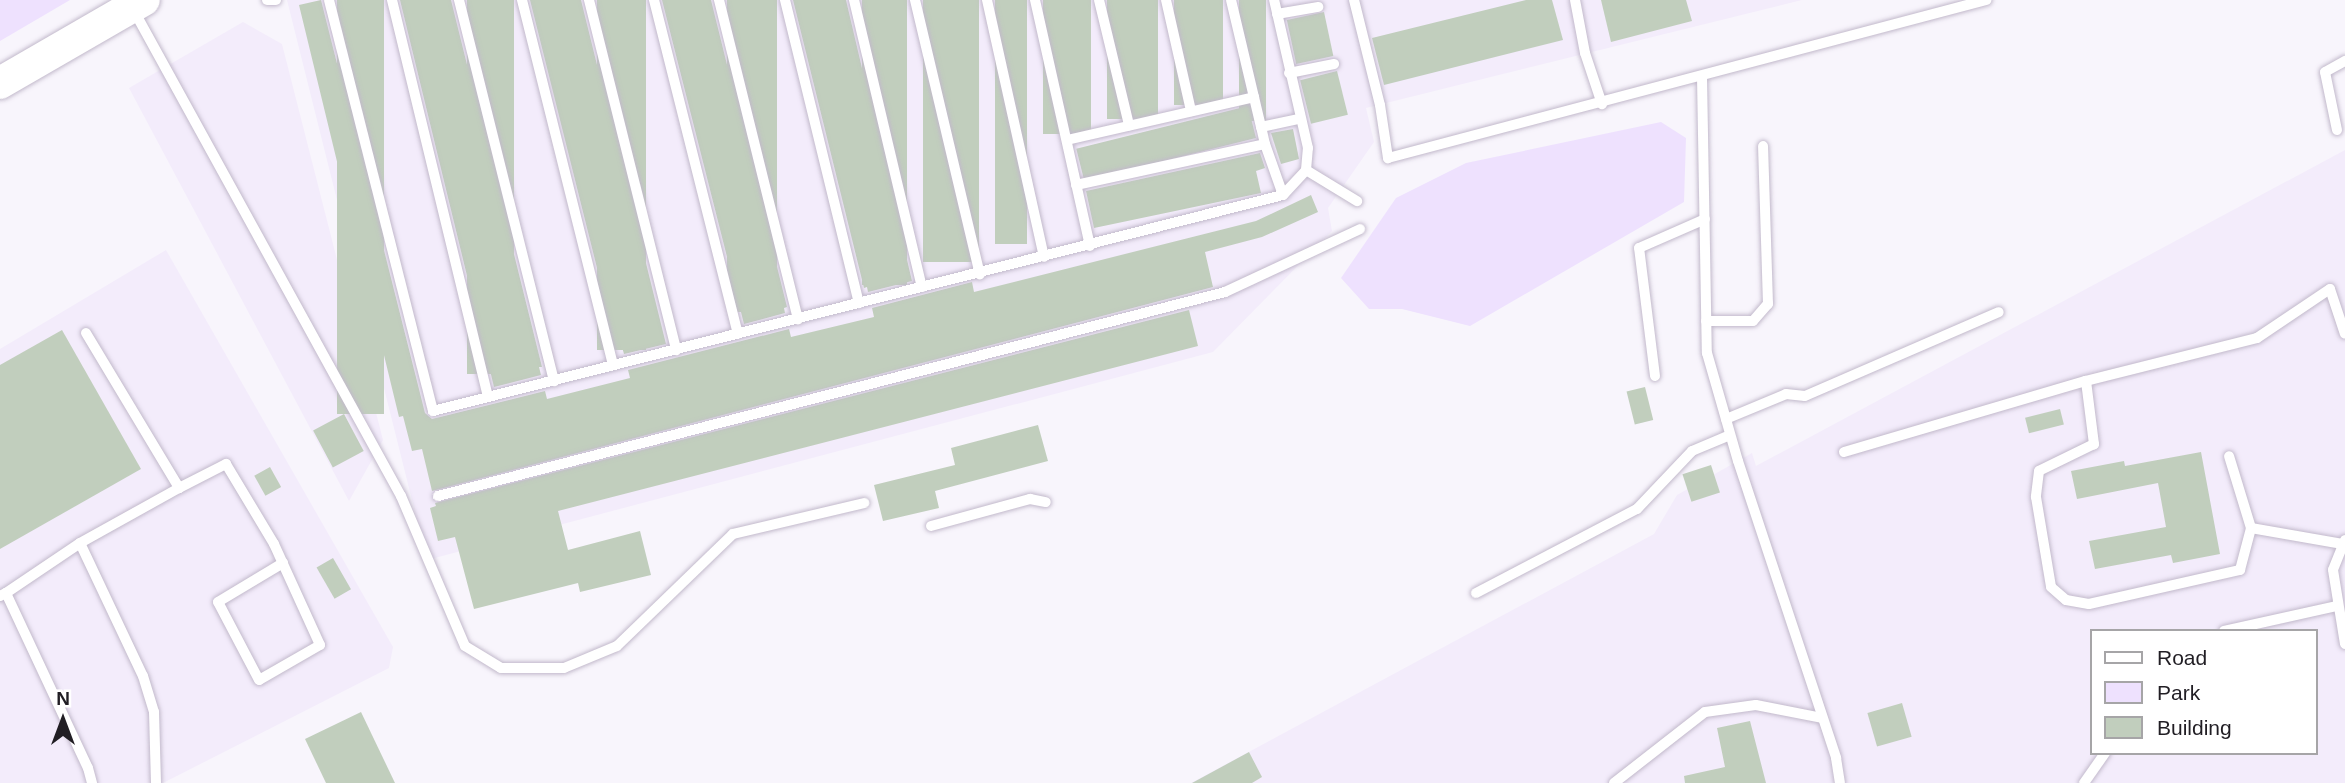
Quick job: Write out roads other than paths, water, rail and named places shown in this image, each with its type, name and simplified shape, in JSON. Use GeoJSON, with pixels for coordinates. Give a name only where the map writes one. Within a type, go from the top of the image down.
{"type":"FeatureCollection","features":[{"type":"Feature","properties":{"kind":"main road"},"geometry":{"type":"LineString","coordinates":[[0,83],[138,3]]}},
{"type":"Feature","properties":{"kind":"lane"},"geometry":{"type":"LineString","coordinates":[[267,0],[276,0]]}},
{"type":"Feature","properties":{"kind":"lane"},"geometry":{"type":"LineString","coordinates":[[329,0],[433,411],[1283,195],[1306,170],[1308,148],[1273,0]]}},
{"type":"Feature","properties":{"kind":"lane"},"geometry":{"type":"LineString","coordinates":[[392,0],[488,397]]}},
{"type":"Feature","properties":{"kind":"lane"},"geometry":{"type":"LineString","coordinates":[[459,0],[554,381]]}},
{"type":"Feature","properties":{"kind":"lane"},"geometry":{"type":"LineString","coordinates":[[522,0],[613,366]]}},
{"type":"Feature","properties":{"kind":"lane"},"geometry":{"type":"LineString","coordinates":[[589,0],[676,350]]}},
{"type":"Feature","properties":{"kind":"lane"},"geometry":{"type":"LineString","coordinates":[[654,0],[738,334]]}},
{"type":"Feature","properties":{"kind":"lane"},"geometry":{"type":"LineString","coordinates":[[719,0],[798,319]]}},
{"type":"Feature","properties":{"kind":"lane"},"geometry":{"type":"LineString","coordinates":[[785,0],[859,303]]}},
{"type":"Feature","properties":{"kind":"lane"},"geometry":{"type":"LineString","coordinates":[[854,0],[922,287]]}},
{"type":"Feature","properties":{"kind":"lane"},"geometry":{"type":"LineString","coordinates":[[915,0],[980,274]]}},
{"type":"Feature","properties":{"kind":"lane"},"geometry":{"type":"LineString","coordinates":[[987,0],[1044,257]]}},
{"type":"Feature","properties":{"kind":"lane"},"geometry":{"type":"LineString","coordinates":[[1035,0],[1090,246]]}},
{"type":"Feature","properties":{"kind":"lane"},"geometry":{"type":"LineString","coordinates":[[1099,0],[1129,125]]}},
{"type":"Feature","properties":{"kind":"lane"},"geometry":{"type":"LineString","coordinates":[[1166,0],[1191,111]]}},
{"type":"Feature","properties":{"kind":"lane"},"geometry":{"type":"LineString","coordinates":[[1231,0],[1265,144],[1283,195]]}},
{"type":"Feature","properties":{"kind":"lane"},"geometry":{"type":"LineString","coordinates":[[1354,0],[1380,105],[1388,158],[1602,104],[1986,0]]}},
{"type":"Feature","properties":{"kind":"lane"},"geometry":{"type":"LineString","coordinates":[[1575,0],[1585,53],[1602,104]]}},
{"type":"Feature","properties":{"kind":"lane"},"geometry":{"type":"LineString","coordinates":[[138,3],[401,496],[465,646],[501,668],[564,668],[617,646],[733,534],[864,503]]}},
{"type":"Feature","properties":{"kind":"lane"},"geometry":{"type":"LineString","coordinates":[[1277,14],[1318,7]]}},
{"type":"Feature","properties":{"kind":"lane"},"geometry":{"type":"LineString","coordinates":[[2337,130],[2325,72],[2345,61]]}},
{"type":"Feature","properties":{"kind":"lane"},"geometry":{"type":"LineString","coordinates":[[1289,73],[1334,65]]}},
{"type":"Feature","properties":{"kind":"lane"},"geometry":{"type":"LineString","coordinates":[[1702,77],[1707,353],[1730,435],[1822,719],[1840,783]]}},
{"type":"Feature","properties":{"kind":"lane"},"geometry":{"type":"LineString","coordinates":[[1067,140],[1254,97]]}},
{"type":"Feature","properties":{"kind":"lane"},"geometry":{"type":"LineString","coordinates":[[1261,127],[1300,119]]}},
{"type":"Feature","properties":{"kind":"lane"},"geometry":{"type":"LineString","coordinates":[[1076,185],[1265,144]]}},
{"type":"Feature","properties":{"kind":"lane"},"geometry":{"type":"LineString","coordinates":[[1706,321],[1753,321],[1768,304],[1763,146]]}},
{"type":"Feature","properties":{"kind":"lane"},"geometry":{"type":"LineString","coordinates":[[1306,170],[1357,201]]}},
{"type":"Feature","properties":{"kind":"lane"},"geometry":{"type":"LineString","coordinates":[[1655,376],[1639,248],[1705,219]]}},
{"type":"Feature","properties":{"kind":"lane"},"geometry":{"type":"LineString","coordinates":[[438,496],[1225,292],[1360,229]]}},
{"type":"Feature","properties":{"kind":"lane"},"geometry":{"type":"LineString","coordinates":[[1844,452],[2086,381],[2257,338],[2330,289],[2345,334]]}},
{"type":"Feature","properties":{"kind":"lane"},"geometry":{"type":"LineString","coordinates":[[1726,419],[1786,394],[1805,396],[1999,313]]}},
{"type":"Feature","properties":{"kind":"lane"},"geometry":{"type":"LineString","coordinates":[[86,333],[179,488]]}},
{"type":"Feature","properties":{"kind":"lane"},"geometry":{"type":"LineString","coordinates":[[2086,381],[2094,444],[2039,471],[2036,497],[2051,587],[2066,600],[2089,604],[2240,569],[2251,528],[2229,456]]}},
{"type":"Feature","properties":{"kind":"lane"},"geometry":{"type":"LineString","coordinates":[[1476,593],[1637,509],[1692,451],[1730,435]]}},
{"type":"Feature","properties":{"kind":"lane"},"geometry":{"type":"LineString","coordinates":[[92,783],[88,768],[3,594],[80,543],[226,464],[283,564],[320,645],[259,680],[218,602],[283,564]]}},
{"type":"Feature","properties":{"kind":"lane"},"geometry":{"type":"LineString","coordinates":[[931,526],[1030,499],[1046,502]]}},
{"type":"Feature","properties":{"kind":"lane"},"geometry":{"type":"LineString","coordinates":[[2251,528],[2344,542],[2333,570],[2345,644]]}},
{"type":"Feature","properties":{"kind":"lane"},"geometry":{"type":"LineString","coordinates":[[80,543],[143,676],[154,712],[156,783]]}},
{"type":"Feature","properties":{"kind":"lane"},"geometry":{"type":"LineString","coordinates":[[2233,629],[2337,606]]}},
{"type":"Feature","properties":{"kind":"lane"},"geometry":{"type":"LineString","coordinates":[[1614,783],[1705,712],[1756,705],[1822,719]]}},
{"type":"Feature","properties":{"kind":"lane"},"geometry":{"type":"LineString","coordinates":[[2084,783],[2104,755]]}}]}
